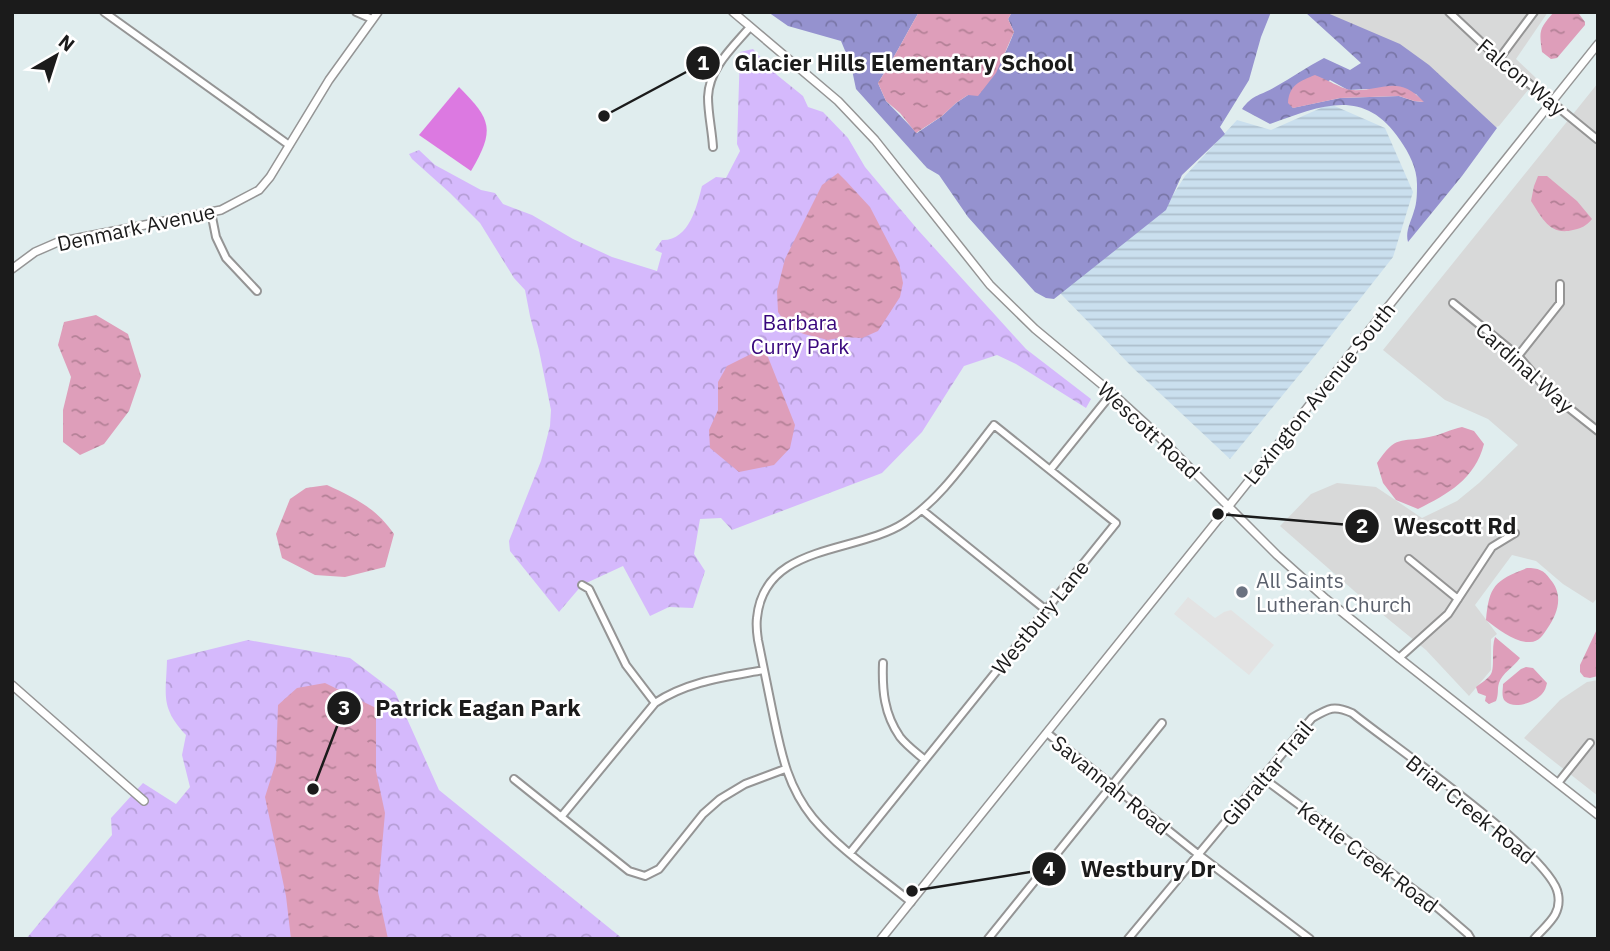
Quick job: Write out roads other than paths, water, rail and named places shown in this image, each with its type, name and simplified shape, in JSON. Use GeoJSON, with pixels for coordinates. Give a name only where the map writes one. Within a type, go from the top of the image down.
{"type":"FeatureCollection","features":[{"type":"Feature","properties":{"kind":"street"},"geometry":{"type":"LineString","coordinates":[[104,12],[289,145]]}},
{"type":"Feature","properties":{"kind":"street"},"geometry":{"type":"LineString","coordinates":[[356,12],[372,19]]}},
{"type":"Feature","properties":{"kind":"street","name":"Denmark Avenue"},"geometry":{"type":"LineString","coordinates":[[12,270],[35,252],[58,242],[221,210],[259,190],[270,177],[328,80],[378,12]]}},
{"type":"Feature","properties":{"kind":"street","name":"Wescott Road"},"geometry":{"type":"LineString","coordinates":[[733,12],[838,100],[875,140],[990,285],[1034,329],[1147,425],[1295,571],[1399,658],[1598,815]]}},
{"type":"Feature","properties":{"kind":"street","name":"Falcon Way"},"geometry":{"type":"LineString","coordinates":[[1449,12],[1499,59],[1598,140]]}},
{"type":"Feature","properties":{"kind":"street"},"geometry":{"type":"LineString","coordinates":[[1499,59],[1534,12]]}},
{"type":"Feature","properties":{"kind":"street"},"geometry":{"type":"LineString","coordinates":[[713,147],[708,97],[711,81],[717,67],[750,27]]}},
{"type":"Feature","properties":{"kind":"street","name":"Lexington Avenue South"},"geometry":{"type":"LineString","coordinates":[[881,939],[1598,44]]}},
{"type":"Feature","properties":{"kind":"street"},"geometry":{"type":"LineString","coordinates":[[211,212],[216,237],[226,258],[257,291]]}},
{"type":"Feature","properties":{"kind":"street"},"geometry":{"type":"LineString","coordinates":[[1518,356],[1560,303],[1560,284]]}},
{"type":"Feature","properties":{"kind":"street","name":"Cardinal Way"},"geometry":{"type":"LineString","coordinates":[[1453,303],[1518,356],[1550,393],[1598,431]]}},
{"type":"Feature","properties":{"kind":"street"},"geometry":{"type":"LineString","coordinates":[[911,902],[826,833],[797,794],[785,769],[758,640],[757,618],[762,599],[772,581],[785,568],[805,557],[883,534],[922,510],[942,491],[994,425],[1050,470],[1112,393]]}},
{"type":"Feature","properties":{"kind":"street","name":"Westbury Lane"},"geometry":{"type":"LineString","coordinates":[[850,853],[1116,523],[1050,470]]}},
{"type":"Feature","properties":{"kind":"street"},"geometry":{"type":"LineString","coordinates":[[922,510],[1046,610]]}},
{"type":"Feature","properties":{"kind":"street"},"geometry":{"type":"LineString","coordinates":[[1399,658],[1448,614],[1492,547],[1515,533]]}},
{"type":"Feature","properties":{"kind":"street"},"geometry":{"type":"LineString","coordinates":[[1409,559],[1458,599]]}},
{"type":"Feature","properties":{"kind":"street"},"geometry":{"type":"LineString","coordinates":[[582,585],[589,589],[626,665],[655,703]]}},
{"type":"Feature","properties":{"kind":"street"},"geometry":{"type":"LineString","coordinates":[[883,663],[882,688],[886,711],[901,738],[925,760]]}},
{"type":"Feature","properties":{"kind":"street"},"geometry":{"type":"LineString","coordinates":[[561,817],[655,703],[688,685],[764,670]]}},
{"type":"Feature","properties":{"kind":"street"},"geometry":{"type":"LineString","coordinates":[[12,685],[144,801]]}},
{"type":"Feature","properties":{"kind":"street","name":"Briar Creek Road"},"geometry":{"type":"LineString","coordinates":[[1328,709],[1341,708],[1352,713],[1494,822],[1540,864],[1556,886],[1559,896],[1558,912],[1534,939]]}},
{"type":"Feature","properties":{"kind":"street","name":"Gibraltar Trail"},"geometry":{"type":"LineString","coordinates":[[1131,938],[1312,718],[1328,709]]}},
{"type":"Feature","properties":{"kind":"street"},"geometry":{"type":"LineString","coordinates":[[988,939],[1162,723]]}},
{"type":"Feature","properties":{"kind":"street","name":"Savannah Road"},"geometry":{"type":"LineString","coordinates":[[1046,733],[1310,939]]}},
{"type":"Feature","properties":{"kind":"street"},"geometry":{"type":"LineString","coordinates":[[1558,783],[1590,743]]}},
{"type":"Feature","properties":{"kind":"street"},"geometry":{"type":"LineString","coordinates":[[514,779],[629,872],[645,876],[659,869],[703,814],[720,799],[745,784],[785,769]]}},
{"type":"Feature","properties":{"kind":"street","name":"Kettle Creek Road"},"geometry":{"type":"LineString","coordinates":[[1263,778],[1432,903],[1471,939]]}},
{"type":"Feature","properties":{"kind":"water"},"geometry":{"type":"Polygon","coordinates":[[[919,12],[1012,12],[1008,19],[1014,32],[996,73],[978,96],[968,95],[916,133],[886,101],[878,83],[919,12]]]}},
{"type":"Feature","properties":{"kind":"water"},"geometry":{"type":"Polygon","coordinates":[[[1554,12],[1579,14],[1585,25],[1557,58],[1551,59],[1542,52],[1541,34],[1543,26],[1554,12]]]}},
{"type":"Feature","properties":{"kind":"water"},"geometry":{"type":"Polygon","coordinates":[[[1315,75],[1351,90],[1389,86],[1406,88],[1424,102],[1399,96],[1340,98],[1293,108],[1288,103],[1293,88],[1315,75]]]}},
{"type":"Feature","properties":{"kind":"water"},"geometry":{"type":"Polygon","coordinates":[[[838,173],[870,207],[899,263],[903,283],[900,297],[878,331],[862,338],[843,337],[828,340],[794,330],[784,321],[778,312],[777,291],[785,259],[822,185],[838,173]]]}},
{"type":"Feature","properties":{"kind":"water"},"geometry":{"type":"Polygon","coordinates":[[[1538,176],[1547,176],[1577,201],[1592,219],[1586,225],[1573,230],[1553,228],[1531,201],[1538,176]]]}},
{"type":"Feature","properties":{"kind":"water"},"geometry":{"type":"Polygon","coordinates":[[[96,315],[128,334],[141,376],[129,411],[104,444],[80,455],[63,442],[63,410],[71,377],[58,345],[64,322],[96,315]]]}},
{"type":"Feature","properties":{"kind":"water"},"geometry":{"type":"Polygon","coordinates":[[[755,352],[766,352],[795,425],[790,448],[774,465],[739,472],[710,448],[709,430],[718,410],[718,382],[727,366],[755,352]]]}},
{"type":"Feature","properties":{"kind":"water"},"geometry":{"type":"Polygon","coordinates":[[[1462,427],[1474,431],[1484,444],[1467,476],[1450,491],[1418,509],[1396,500],[1383,483],[1377,463],[1389,448],[1399,441],[1433,436],[1462,427]]]}},
{"type":"Feature","properties":{"kind":"water"},"geometry":{"type":"Polygon","coordinates":[[[327,485],[364,505],[380,517],[394,534],[385,567],[345,577],[315,575],[282,558],[276,534],[290,499],[306,488],[327,485]]]}},
{"type":"Feature","properties":{"kind":"water"},"geometry":{"type":"Polygon","coordinates":[[[1527,568],[1545,573],[1557,591],[1558,604],[1551,623],[1540,638],[1524,642],[1486,620],[1489,599],[1496,586],[1508,576],[1527,568]]]}},
{"type":"Feature","properties":{"kind":"water"},"geometry":{"type":"Polygon","coordinates":[[[1598,627],[1598,676],[1584,677],[1580,672],[1580,665],[1598,627]]]}},
{"type":"Feature","properties":{"kind":"water"},"geometry":{"type":"Polygon","coordinates":[[[1495,637],[1520,658],[1499,683],[1496,701],[1489,704],[1485,701],[1486,696],[1478,693],[1476,687],[1491,674],[1495,637]]]}},
{"type":"Feature","properties":{"kind":"water"},"geometry":{"type":"Polygon","coordinates":[[[1526,667],[1533,668],[1547,683],[1545,690],[1530,702],[1509,704],[1503,697],[1503,684],[1526,667]]]}},
{"type":"Feature","properties":{"kind":"water"},"geometry":{"type":"Polygon","coordinates":[[[325,683],[376,708],[376,771],[385,813],[378,892],[388,939],[291,939],[286,896],[265,797],[276,762],[278,705],[297,688],[325,683]]]}},
{"type":"Feature","properties":{"kind":"place","name":"Glacier Hills Elementary School"},"geometry":{"type":"Point","coordinates":[604,116]}},
{"type":"Feature","properties":{"kind":"place","name":"Wescott Rd"},"geometry":{"type":"Point","coordinates":[1218,514]}},
{"type":"Feature","properties":{"kind":"place","name":"All Saints Lutheran Church"},"geometry":{"type":"Point","coordinates":[1242,592]}},
{"type":"Feature","properties":{"kind":"place","name":"Patrick Eagan Park"},"geometry":{"type":"Point","coordinates":[313,789]}},
{"type":"Feature","properties":{"kind":"place","name":"Westbury Dr"},"geometry":{"type":"Point","coordinates":[912,891]}},
{"type":"Feature","properties":{"kind":"park label","name":"Barbara Curry Park"},"geometry":{"type":"Point","coordinates":[800,334]}}]}
